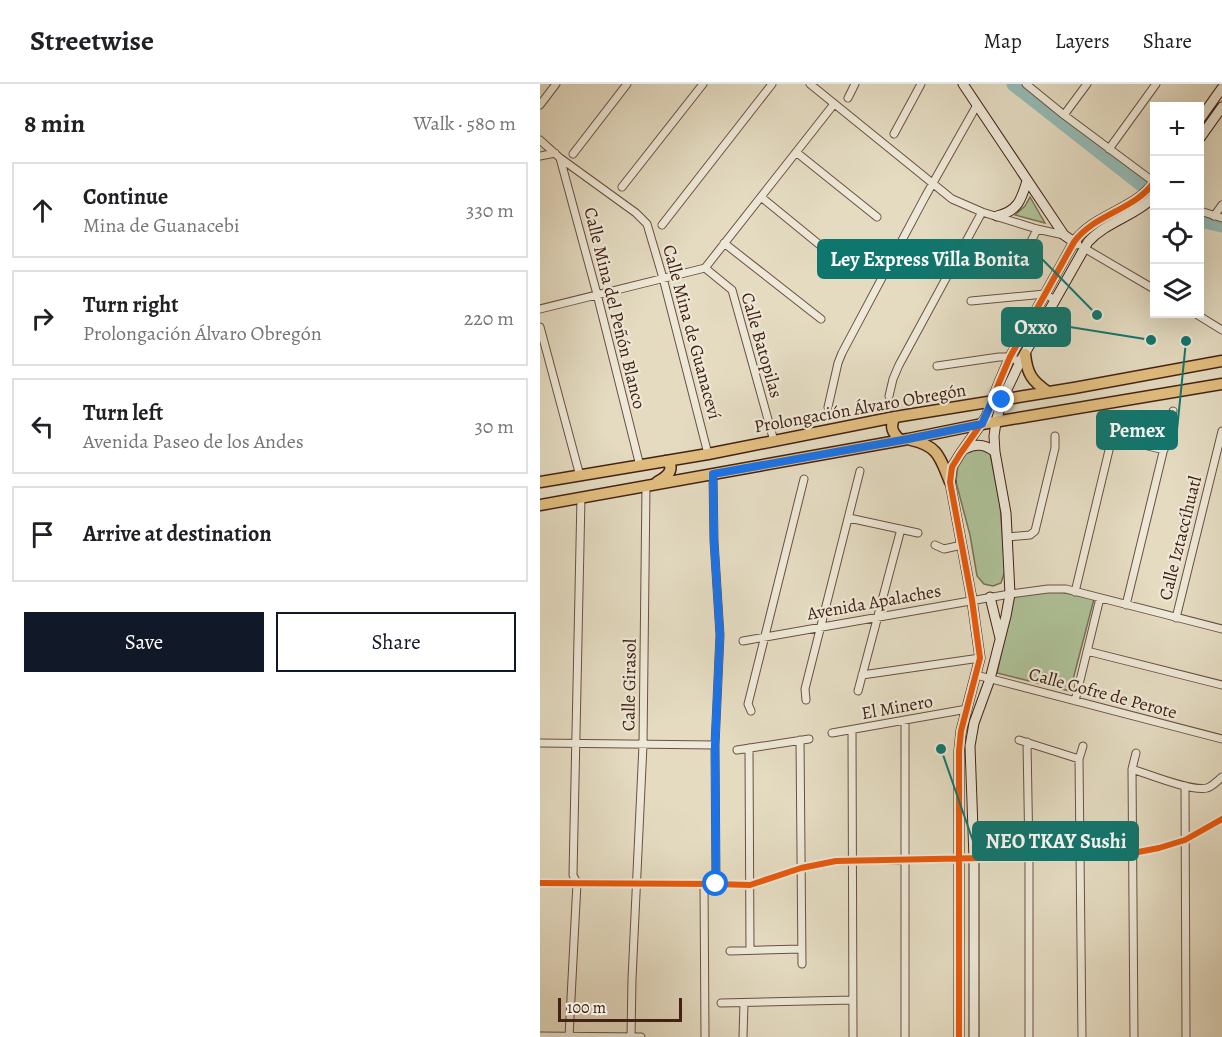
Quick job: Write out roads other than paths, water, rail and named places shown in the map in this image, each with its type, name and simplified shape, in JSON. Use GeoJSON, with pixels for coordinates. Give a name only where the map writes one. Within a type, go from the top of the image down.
{"type":"FeatureCollection","features":[{"type":"Feature","properties":{"kind":"main road"},"geometry":{"type":"LineString","coordinates":[[1022,358],[1029,374],[1048,392]]}},
{"type":"Feature","properties":{"kind":"main road","name":"Prolongación Álvaro Obregón"},"geometry":{"type":"LineString","coordinates":[[540,482],[640,466],[895,417],[1222,361]]}},
{"type":"Feature","properties":{"kind":"main road","name":"Prolongación Álvaro Obregón"},"geometry":{"type":"LineString","coordinates":[[540,505],[982,424],[1222,384]]}},
{"type":"Feature","properties":{"kind":"main road"},"geometry":{"type":"LineString","coordinates":[[895,417],[892,431],[904,440],[922,442],[934,450],[941,459],[950,482]]}},
{"type":"Feature","properties":{"kind":"main road"},"geometry":{"type":"LineString","coordinates":[[650,485],[670,472],[670,464],[665,461]]}},
{"type":"Feature","properties":{"kind":"street"},"geometry":{"type":"LineString","coordinates":[[540,105],[556,84]]}},
{"type":"Feature","properties":{"kind":"street"},"geometry":{"type":"LineString","coordinates":[[573,154],[627,84]]}},
{"type":"Feature","properties":{"kind":"street"},"geometry":{"type":"LineString","coordinates":[[622,187],[703,84]]}},
{"type":"Feature","properties":{"kind":"street"},"geometry":{"type":"LineString","coordinates":[[662,225],[771,84]]}},
{"type":"Feature","properties":{"kind":"street"},"geometry":{"type":"LineString","coordinates":[[810,84],[951,200],[982,212],[1064,235]]}},
{"type":"Feature","properties":{"kind":"street"},"geometry":{"type":"LineString","coordinates":[[848,98],[855,84]]}},
{"type":"Feature","properties":{"kind":"street"},"geometry":{"type":"LineString","coordinates":[[894,134],[921,84]]}},
{"type":"Feature","properties":{"kind":"street"},"geometry":{"type":"LineString","coordinates":[[963,84],[1064,235],[1150,286]]}},
{"type":"Feature","properties":{"kind":"street"},"geometry":{"type":"LineString","coordinates":[[1026,84],[1150,179]]}},
{"type":"Feature","properties":{"kind":"street"},"geometry":{"type":"LineString","coordinates":[[1064,115],[1087,84]]}},
{"type":"Feature","properties":{"kind":"street"},"geometry":{"type":"LineString","coordinates":[[1109,149],[1156,84]]}},
{"type":"Feature","properties":{"kind":"street"},"geometry":{"type":"LineString","coordinates":[[1204,113],[1222,88]]}},
{"type":"Feature","properties":{"kind":"street"},"geometry":{"type":"LineString","coordinates":[[540,309],[705,268],[834,104]]}},
{"type":"Feature","properties":{"kind":"street"},"geometry":{"type":"LineString","coordinates":[[828,407],[842,353],[977,105]]}},
{"type":"Feature","properties":{"kind":"street"},"geometry":{"type":"LineString","coordinates":[[1204,132],[1222,107]]}},
{"type":"Feature","properties":{"kind":"street"},"geometry":{"type":"LineString","coordinates":[[540,140],[557,155]]}},
{"type":"Feature","properties":{"kind":"street"},"geometry":{"type":"LineString","coordinates":[[796,152],[877,217]]}},
{"type":"Feature","properties":{"kind":"street"},"geometry":{"type":"LineString","coordinates":[[540,156],[557,155]]}},
{"type":"Feature","properties":{"kind":"street","name":"Calle Mina de Guanaceví"},"geometry":{"type":"LineString","coordinates":[[557,155],[648,224],[708,453]]}},
{"type":"Feature","properties":{"kind":"street","name":"Calle Mina del Peñón Blanco"},"geometry":{"type":"LineString","coordinates":[[557,155],[597,294],[640,466]]}},
{"type":"Feature","properties":{"kind":"street"},"geometry":{"type":"LineString","coordinates":[[997,216],[1004,215],[1016,207],[1022,197],[1026,181]]}},
{"type":"Feature","properties":{"kind":"street"},"geometry":{"type":"LineString","coordinates":[[974,1037],[974,858],[970,746],[974,723],[990,679],[1010,594],[1006,513],[994,436],[998,385],[1010,357],[1074,242],[1084,230],[1150,188]]}},
{"type":"Feature","properties":{"kind":"street"},"geometry":{"type":"LineString","coordinates":[[761,197],[848,268]]}},
{"type":"Feature","properties":{"kind":"street"},"geometry":{"type":"LineString","coordinates":[[959,1037],[959,751],[961,731],[980,658],[972,600],[950,482],[952,467],[997,400],[1088,242],[1097,233],[1150,201]]}},
{"type":"Feature","properties":{"kind":"street"},"geometry":{"type":"LineString","coordinates":[[1218,217],[1222,205]]}},
{"type":"Feature","properties":{"kind":"street"},"geometry":{"type":"LineString","coordinates":[[889,396],[899,365],[982,212]]}},
{"type":"Feature","properties":{"kind":"street"},"geometry":{"type":"LineString","coordinates":[[1013,261],[1029,247],[1037,229]]}},
{"type":"Feature","properties":{"kind":"street"},"geometry":{"type":"LineString","coordinates":[[724,243],[821,319]]}},
{"type":"Feature","properties":{"kind":"street","name":"Calle Batopilas"},"geometry":{"type":"LineString","coordinates":[[705,268],[732,290],[774,441]]}},
{"type":"Feature","properties":{"kind":"street"},"geometry":{"type":"LineString","coordinates":[[971,301],[1045,294],[1055,300]]}},
{"type":"Feature","properties":{"kind":"street"},"geometry":{"type":"LineString","coordinates":[[1204,318],[1220,326]]}},
{"type":"Feature","properties":{"kind":"street"},"geometry":{"type":"LineString","coordinates":[[540,327],[580,476]]}},
{"type":"Feature","properties":{"kind":"street"},"geometry":{"type":"LineString","coordinates":[[937,366],[999,357],[1022,358]]}},
{"type":"Feature","properties":{"kind":"street"},"geometry":{"type":"LineString","coordinates":[[1126,605],[1173,411]]}},
{"type":"Feature","properties":{"kind":"street"},"geometry":{"type":"LineString","coordinates":[[1075,592],[1116,422]]}},
{"type":"Feature","properties":{"kind":"street","name":"Calle Iztaccíhuatl"},"geometry":{"type":"LineString","coordinates":[[1176,618],[1222,431]]}},
{"type":"Feature","properties":{"kind":"street"},"geometry":{"type":"LineString","coordinates":[[1008,537],[1030,535],[1035,531],[1055,448],[1055,436]]}},
{"type":"Feature","properties":{"kind":"street"},"geometry":{"type":"LineString","coordinates":[[1112,437],[1164,450]]}},
{"type":"Feature","properties":{"kind":"street"},"geometry":{"type":"LineString","coordinates":[[964,449],[977,445],[995,452]]}},
{"type":"Feature","properties":{"kind":"street"},"geometry":{"type":"LineString","coordinates":[[806,700],[805,689],[860,471]]}},
{"type":"Feature","properties":{"kind":"street"},"geometry":{"type":"LineString","coordinates":[[713,474],[714,541],[720,635],[715,745],[716,884]]}},
{"type":"Feature","properties":{"kind":"street"},"geometry":{"type":"LineString","coordinates":[[751,711],[748,704],[804,480]]}},
{"type":"Feature","properties":{"kind":"street","name":"Calle Girasol"},"geometry":{"type":"LineString","coordinates":[[631,1037],[643,745],[650,485]]}},
{"type":"Feature","properties":{"kind":"street"},"geometry":{"type":"LineString","coordinates":[[569,1037],[576,883],[573,875],[581,497]]}},
{"type":"Feature","properties":{"kind":"street"},"geometry":{"type":"LineString","coordinates":[[849,518],[918,533]]}},
{"type":"Feature","properties":{"kind":"street"},"geometry":{"type":"LineString","coordinates":[[858,691],[901,529]]}},
{"type":"Feature","properties":{"kind":"street"},"geometry":{"type":"LineString","coordinates":[[934,545],[944,549],[962,545]]}},
{"type":"Feature","properties":{"kind":"street","name":"Avenida Apalaches"},"geometry":{"type":"LineString","coordinates":[[743,641],[878,616],[1048,589],[1066,589],[1222,629]]}},
{"type":"Feature","properties":{"kind":"street"},"geometry":{"type":"LineString","coordinates":[[990,597],[1000,640]]}},
{"type":"Feature","properties":{"kind":"street"},"geometry":{"type":"LineString","coordinates":[[1075,701],[1100,598]]}},
{"type":"Feature","properties":{"kind":"street"},"geometry":{"type":"LineString","coordinates":[[1087,651],[1222,685]]}},
{"type":"Feature","properties":{"kind":"street"},"geometry":{"type":"LineString","coordinates":[[862,675],[980,658]]}},
{"type":"Feature","properties":{"kind":"street","name":"Calle Cofre de Perote"},"geometry":{"type":"LineString","coordinates":[[976,675],[1222,739]]}},
{"type":"Feature","properties":{"kind":"street","name":"El Minero"},"geometry":{"type":"LineString","coordinates":[[832,733],[968,710]]}},
{"type":"Feature","properties":{"kind":"street"},"geometry":{"type":"LineString","coordinates":[[905,720],[905,1037]]}},
{"type":"Feature","properties":{"kind":"street"},"geometry":{"type":"LineString","coordinates":[[852,730],[853,1037]]}},
{"type":"Feature","properties":{"kind":"street"},"geometry":{"type":"LineString","coordinates":[[737,750],[809,738]]}},
{"type":"Feature","properties":{"kind":"street"},"geometry":{"type":"LineString","coordinates":[[800,740],[802,964]]}},
{"type":"Feature","properties":{"kind":"street"},"geometry":{"type":"LineString","coordinates":[[1029,1037],[1029,856],[1023,741],[1079,759]]}},
{"type":"Feature","properties":{"kind":"street"},"geometry":{"type":"LineString","coordinates":[[540,743],[715,745]]}},
{"type":"Feature","properties":{"kind":"street"},"geometry":{"type":"LineString","coordinates":[[1082,1037],[1079,759],[1083,746]]}},
{"type":"Feature","properties":{"kind":"street"},"geometry":{"type":"LineString","coordinates":[[749,748],[750,950]]}},
{"type":"Feature","properties":{"kind":"street"},"geometry":{"type":"LineString","coordinates":[[1134,1037],[1132,769],[1136,753]]}},
{"type":"Feature","properties":{"kind":"street"},"geometry":{"type":"LineString","coordinates":[[1132,769],[1185,786],[1204,789],[1222,777]]}},
{"type":"Feature","properties":{"kind":"street"},"geometry":{"type":"LineString","coordinates":[[1185,786],[1186,1037]]}},
{"type":"Feature","properties":{"kind":"street"},"geometry":{"type":"LineString","coordinates":[[540,883],[750,885],[801,868],[836,861],[1133,853],[1185,840],[1222,819]]}},
{"type":"Feature","properties":{"kind":"street"},"geometry":{"type":"LineString","coordinates":[[704,884],[705,1037]]}},
{"type":"Feature","properties":{"kind":"street"},"geometry":{"type":"LineString","coordinates":[[730,951],[801,949]]}},
{"type":"Feature","properties":{"kind":"street"},"geometry":{"type":"LineString","coordinates":[[722,1004],[853,1000]]}},
{"type":"Feature","properties":{"kind":"street"},"geometry":{"type":"LineString","coordinates":[[743,1037],[744,1003]]}},
{"type":"Feature","properties":{"kind":"street"},"geometry":{"type":"LineString","coordinates":[[540,1036],[641,1037]]}},
{"type":"Feature","properties":{"kind":"waterway"},"geometry":{"type":"LineString","coordinates":[[1014,84],[1144,186]]}},
{"type":"Feature","properties":{"kind":"waterway"},"geometry":{"type":"LineString","coordinates":[[1204,221],[1222,225]]}},
{"type":"Feature","properties":{"kind":"place","name":"Ley Express Villa Bonita"},"geometry":{"type":"Point","coordinates":[1097,315]}},
{"type":"Feature","properties":{"kind":"place","name":"Oxxo"},"geometry":{"type":"Point","coordinates":[1151,340]}},
{"type":"Feature","properties":{"kind":"place","name":"Pemex"},"geometry":{"type":"Point","coordinates":[1186,341]}},
{"type":"Feature","properties":{"kind":"place","name":"NEO TKAY Sushi"},"geometry":{"type":"Point","coordinates":[941,749]}}]}
